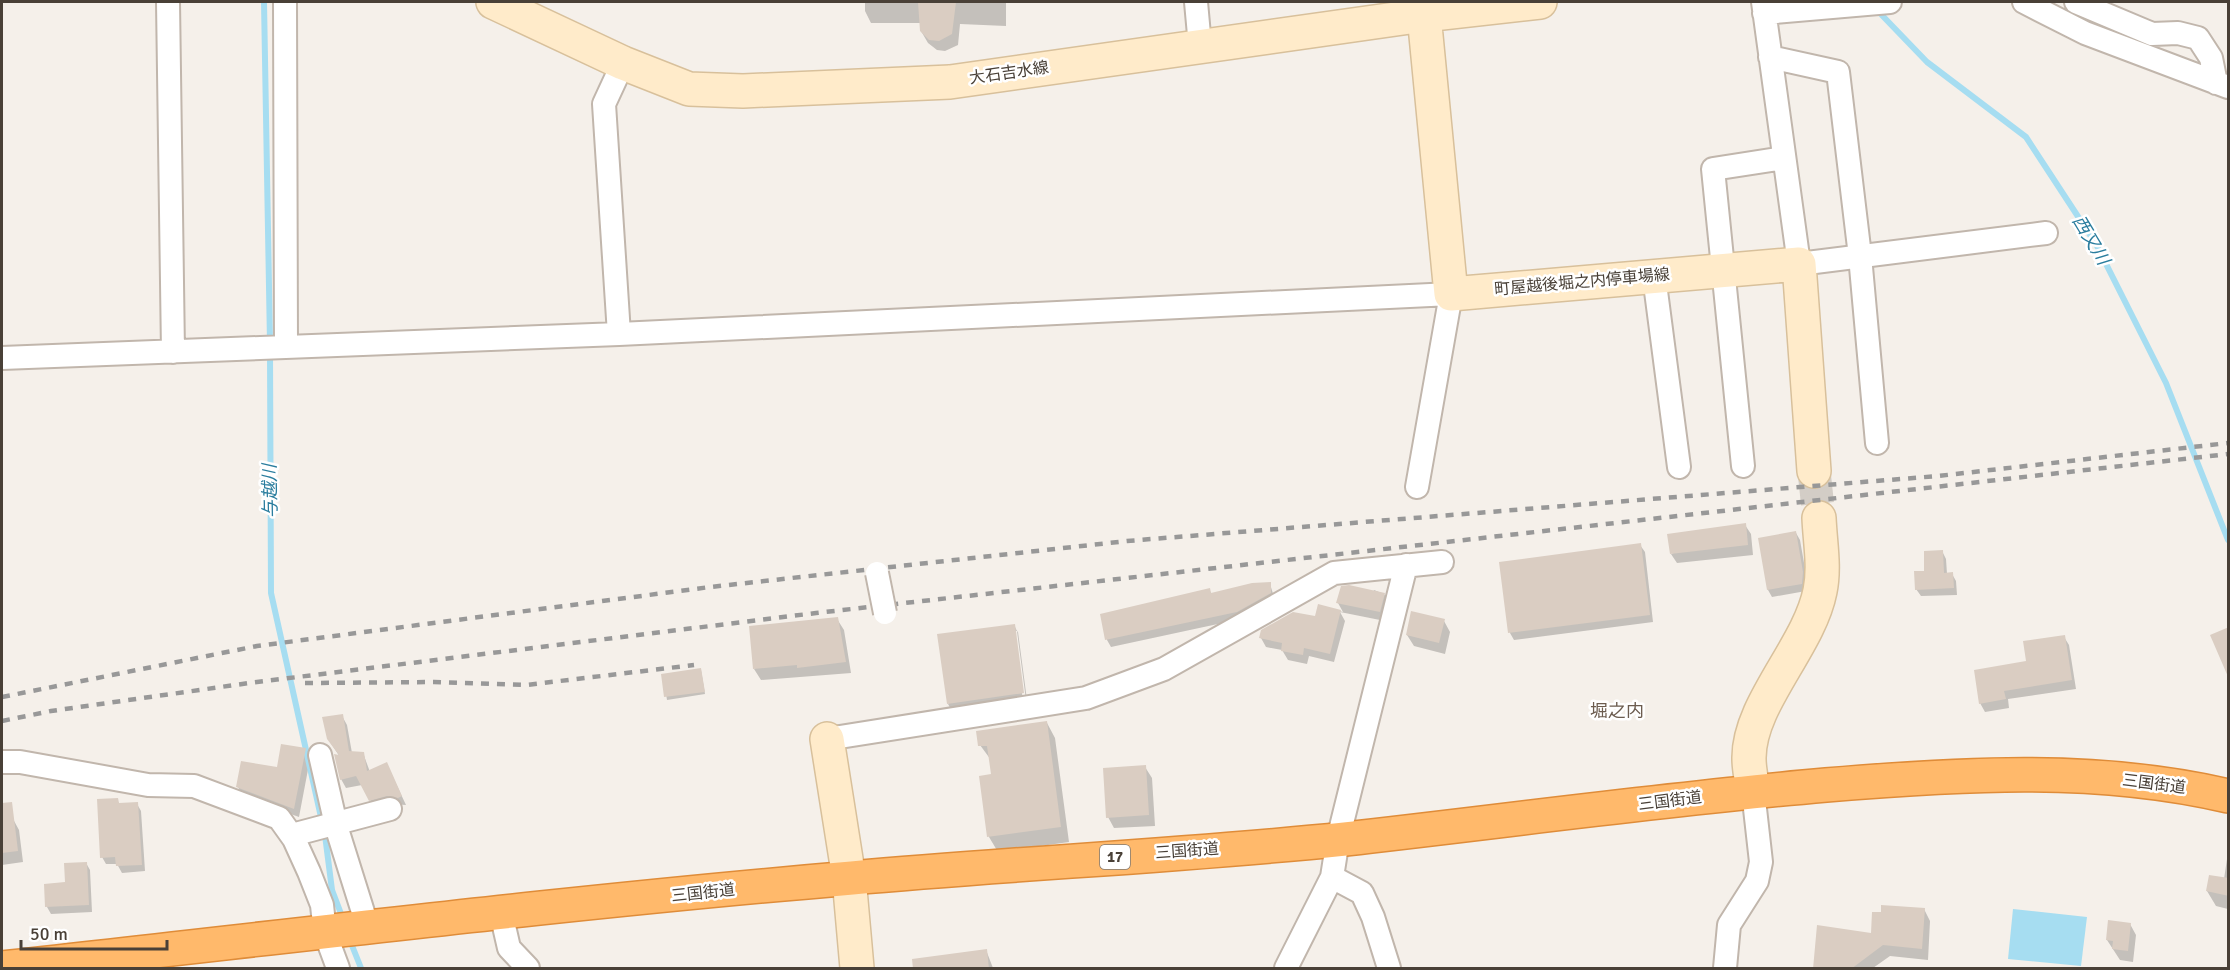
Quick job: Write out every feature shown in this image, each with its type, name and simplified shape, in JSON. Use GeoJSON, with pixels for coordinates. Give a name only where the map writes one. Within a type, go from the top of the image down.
{"type":"FeatureCollection","features":[{"type":"Feature","properties":{"kind":"highway","name":"三国街道"},"geometry":{"type":"LineString","coordinates":[[2,968],[501,913],[849,878],[1338,839],[1753,791],[2020,773],[2095,777],[2191,787],[2229,796]]}},
{"type":"Feature","properties":{"kind":"main road","name":"大石吉水線"},"geometry":{"type":"LineString","coordinates":[[493,2],[623,63],[689,89],[743,92],[950,82],[1200,46],[1422,8],[1540,2]]}},
{"type":"Feature","properties":{"kind":"main road"},"geometry":{"type":"LineString","coordinates":[[1422,8],[1451,294]]}},
{"type":"Feature","properties":{"kind":"main road"},"geometry":{"type":"LineString","coordinates":[[1799,264],[1814,471]]}},
{"type":"Feature","properties":{"kind":"main road","name":"町屋越後堀之内停車場線"},"geometry":{"type":"LineString","coordinates":[[1451,294],[1799,264]]}},
{"type":"Feature","properties":{"kind":"main road"},"geometry":{"type":"LineString","coordinates":[[1753,791],[1749,759],[1758,720],[1803,636],[1820,593],[1823,570],[1819,518]]}},
{"type":"Feature","properties":{"kind":"main road"},"geometry":{"type":"LineString","coordinates":[[827,739],[849,878],[857,969]]}},
{"type":"Feature","properties":{"kind":"street"},"geometry":{"type":"LineString","coordinates":[[168,2],[173,352]]}},
{"type":"Feature","properties":{"kind":"street"},"geometry":{"type":"LineString","coordinates":[[285,2],[286,347]]}},
{"type":"Feature","properties":{"kind":"street"},"geometry":{"type":"LineString","coordinates":[[1196,2],[1200,46]]}},
{"type":"Feature","properties":{"kind":"street"},"geometry":{"type":"LineString","coordinates":[[1890,2],[1819,9],[1763,7],[1799,264],[2046,233]]}},
{"type":"Feature","properties":{"kind":"street"},"geometry":{"type":"LineString","coordinates":[[2024,2],[2085,33],[2222,85]]}},
{"type":"Feature","properties":{"kind":"street"},"geometry":{"type":"LineString","coordinates":[[2076,2],[2152,34],[2178,33],[2198,38],[2211,58],[2222,85]]}},
{"type":"Feature","properties":{"kind":"street"},"geometry":{"type":"LineString","coordinates":[[1770,57],[1838,72],[1860,256],[1877,443]]}},
{"type":"Feature","properties":{"kind":"street"},"geometry":{"type":"LineString","coordinates":[[619,334],[604,104],[623,63]]}},
{"type":"Feature","properties":{"kind":"street"},"geometry":{"type":"LineString","coordinates":[[1743,466],[1713,169],[1784,158]]}},
{"type":"Feature","properties":{"kind":"street"},"geometry":{"type":"LineString","coordinates":[[1654,276],[1679,467]]}},
{"type":"Feature","properties":{"kind":"street"},"geometry":{"type":"LineString","coordinates":[[2,358],[619,334],[1451,294],[1417,487]]}},
{"type":"Feature","properties":{"kind":"street"},"geometry":{"type":"LineString","coordinates":[[827,739],[1086,698],[1164,669],[1334,573],[1442,562]]}},
{"type":"Feature","properties":{"kind":"street"},"geometry":{"type":"LineString","coordinates":[[1286,969],[1332,877],[1338,839],[1406,565]]}},
{"type":"Feature","properties":{"kind":"street"},"geometry":{"type":"LineString","coordinates":[[877,573],[885,613]]}},
{"type":"Feature","properties":{"kind":"street"},"geometry":{"type":"LineString","coordinates":[[320,755],[335,823],[368,928]]}},
{"type":"Feature","properties":{"kind":"street"},"geometry":{"type":"LineString","coordinates":[[2,762],[20,762],[148,785],[194,786],[279,818],[301,833],[322,905],[325,933],[338,969]]}},
{"type":"Feature","properties":{"kind":"street"},"geometry":{"type":"LineString","coordinates":[[1725,969],[1729,925],[1757,881],[1761,862],[1753,791]]}},
{"type":"Feature","properties":{"kind":"street"},"geometry":{"type":"LineString","coordinates":[[301,833],[390,809]]}},
{"type":"Feature","properties":{"kind":"street"},"geometry":{"type":"LineString","coordinates":[[1332,877],[1362,893],[1373,917],[1389,969]]}},
{"type":"Feature","properties":{"kind":"street"},"geometry":{"type":"LineString","coordinates":[[501,913],[509,948],[528,969]]}},
{"type":"Feature","properties":{"kind":"water"},"geometry":{"type":"Polygon","coordinates":[[[2013,909],[2087,917],[2081,966],[2008,959],[2013,909]]]}},
{"type":"Feature","properties":{"kind":"building"},"geometry":{"type":"Polygon","coordinates":[[[918,2],[956,2],[952,34],[939,41],[929,40],[920,31],[918,2]]]}},
{"type":"Feature","properties":{"kind":"building"},"geometry":{"type":"Polygon","coordinates":[[[1746,523],[1748,545],[1670,554],[1667,534],[1746,523]]]}},
{"type":"Feature","properties":{"kind":"building"},"geometry":{"type":"Polygon","coordinates":[[[1796,531],[1803,572],[1802,584],[1767,590],[1758,538],[1796,531]]]}},
{"type":"Feature","properties":{"kind":"building"},"geometry":{"type":"Polygon","coordinates":[[[1641,543],[1650,615],[1508,633],[1499,562],[1641,543]]]}},
{"type":"Feature","properties":{"kind":"building"},"geometry":{"type":"Polygon","coordinates":[[[1943,550],[1944,573],[1953,572],[1954,588],[1915,590],[1914,571],[1924,571],[1924,551],[1943,550]]]}},
{"type":"Feature","properties":{"kind":"building"},"geometry":{"type":"Polygon","coordinates":[[[1271,582],[1271,593],[1237,612],[1105,640],[1100,614],[1210,588],[1211,593],[1252,583],[1271,582]]]}},
{"type":"Feature","properties":{"kind":"building"},"geometry":{"type":"Polygon","coordinates":[[[1349,585],[1385,593],[1380,612],[1336,603],[1341,586],[1349,585]]]}},
{"type":"Feature","properties":{"kind":"building"},"geometry":{"type":"Polygon","coordinates":[[[1318,604],[1341,610],[1330,654],[1304,648],[1303,655],[1281,651],[1282,643],[1259,638],[1261,630],[1293,612],[1315,616],[1318,604]]]}},
{"type":"Feature","properties":{"kind":"building"},"geometry":{"type":"Polygon","coordinates":[[[1411,611],[1445,619],[1439,643],[1406,635],[1411,611]]]}},
{"type":"Feature","properties":{"kind":"building"},"geometry":{"type":"Polygon","coordinates":[[[838,617],[846,662],[797,668],[797,665],[753,669],[749,626],[838,617]]]}},
{"type":"Feature","properties":{"kind":"building"},"geometry":{"type":"Polygon","coordinates":[[[1015,624],[1024,693],[947,704],[937,634],[1015,624]]]}},
{"type":"Feature","properties":{"kind":"building"},"geometry":{"type":"Polygon","coordinates":[[[2229,627],[2229,679],[2210,635],[2229,627]]]}},
{"type":"Feature","properties":{"kind":"building"},"geometry":{"type":"Polygon","coordinates":[[[2065,635],[2072,680],[2004,691],[2006,699],[1979,704],[1974,670],[2026,661],[2023,641],[2065,635]]]}},
{"type":"Feature","properties":{"kind":"building"},"geometry":{"type":"Polygon","coordinates":[[[701,668],[705,692],[664,697],[661,674],[701,668]]]}},
{"type":"Feature","properties":{"kind":"building"},"geometry":{"type":"Polygon","coordinates":[[[343,714],[349,751],[364,752],[367,771],[387,762],[402,796],[398,798],[387,796],[369,801],[356,776],[340,780],[334,754],[339,755],[327,739],[322,717],[343,714]]]}},
{"type":"Feature","properties":{"kind":"building"},"geometry":{"type":"Polygon","coordinates":[[[1047,721],[1061,827],[987,837],[979,776],[991,774],[987,746],[978,746],[976,731],[1047,721]]]}},
{"type":"Feature","properties":{"kind":"building"},"geometry":{"type":"Polygon","coordinates":[[[281,744],[306,748],[294,809],[236,787],[241,761],[277,767],[281,744]]]}},
{"type":"Feature","properties":{"kind":"building"},"geometry":{"type":"Polygon","coordinates":[[[1146,765],[1149,815],[1106,818],[1103,768],[1146,765]]]}},
{"type":"Feature","properties":{"kind":"building"},"geometry":{"type":"Polygon","coordinates":[[[118,798],[119,803],[138,802],[142,865],[116,866],[115,857],[100,858],[97,799],[118,798]]]}},
{"type":"Feature","properties":{"kind":"building"},"geometry":{"type":"Polygon","coordinates":[[[12,802],[18,851],[2,853],[2,803],[12,802]]]}},
{"type":"Feature","properties":{"kind":"building"},"geometry":{"type":"Polygon","coordinates":[[[87,862],[89,905],[45,907],[44,884],[65,882],[64,863],[87,862]]]}},
{"type":"Feature","properties":{"kind":"building"},"geometry":{"type":"Polygon","coordinates":[[[2209,875],[2229,878],[2229,896],[2206,891],[2209,875]]]}},
{"type":"Feature","properties":{"kind":"building"},"geometry":{"type":"Polygon","coordinates":[[[1881,905],[1925,908],[1922,949],[1883,945],[1851,969],[1813,969],[1817,925],[1871,933],[1872,912],[1881,912],[1881,905]]]}},
{"type":"Feature","properties":{"kind":"building"},"geometry":{"type":"Polygon","coordinates":[[[2108,920],[2131,923],[2128,951],[2112,949],[2113,941],[2106,940],[2108,920]]]}},
{"type":"Feature","properties":{"kind":"building"},"geometry":{"type":"Polygon","coordinates":[[[987,949],[989,969],[913,969],[912,959],[987,949]]]}},
{"type":"Feature","properties":{"kind":"waterway","name":"与越川"},"geometry":{"type":"LineString","coordinates":[[264,2],[270,343]]}},
{"type":"Feature","properties":{"kind":"waterway","name":"西又川"},"geometry":{"type":"LineString","coordinates":[[1875,8],[1927,62],[2026,137],[2096,244],[2166,383],[2228,540]]}},
{"type":"Feature","properties":{"kind":"waterway","name":"与越川"},"geometry":{"type":"LineString","coordinates":[[270,353],[271,593],[325,835],[332,890],[343,919]]}},
{"type":"Feature","properties":{"kind":"waterway","name":"与越川"},"geometry":{"type":"LineString","coordinates":[[349,938],[361,968]]}},
{"type":"Feature","properties":{"kind":"tunnel"},"geometry":{"type":"LineString","coordinates":[[1814,471],[1819,518]]}},
{"type":"Feature","properties":{"kind":"railway"},"geometry":{"type":"LineString","coordinates":[[2,697],[257,646],[710,587],[1127,541],[1938,476],[2228,443]]}},
{"type":"Feature","properties":{"kind":"railway"},"geometry":{"type":"LineString","coordinates":[[2,721],[51,711],[249,683],[816,613],[2228,454]]}},
{"type":"Feature","properties":{"kind":"railway"},"geometry":{"type":"LineString","coordinates":[[305,683],[434,682],[526,685],[694,665]]}},
{"type":"Feature","properties":{"kind":"district","name":"堀之内"},"geometry":{"type":"Point","coordinates":[1617,711]}}]}
